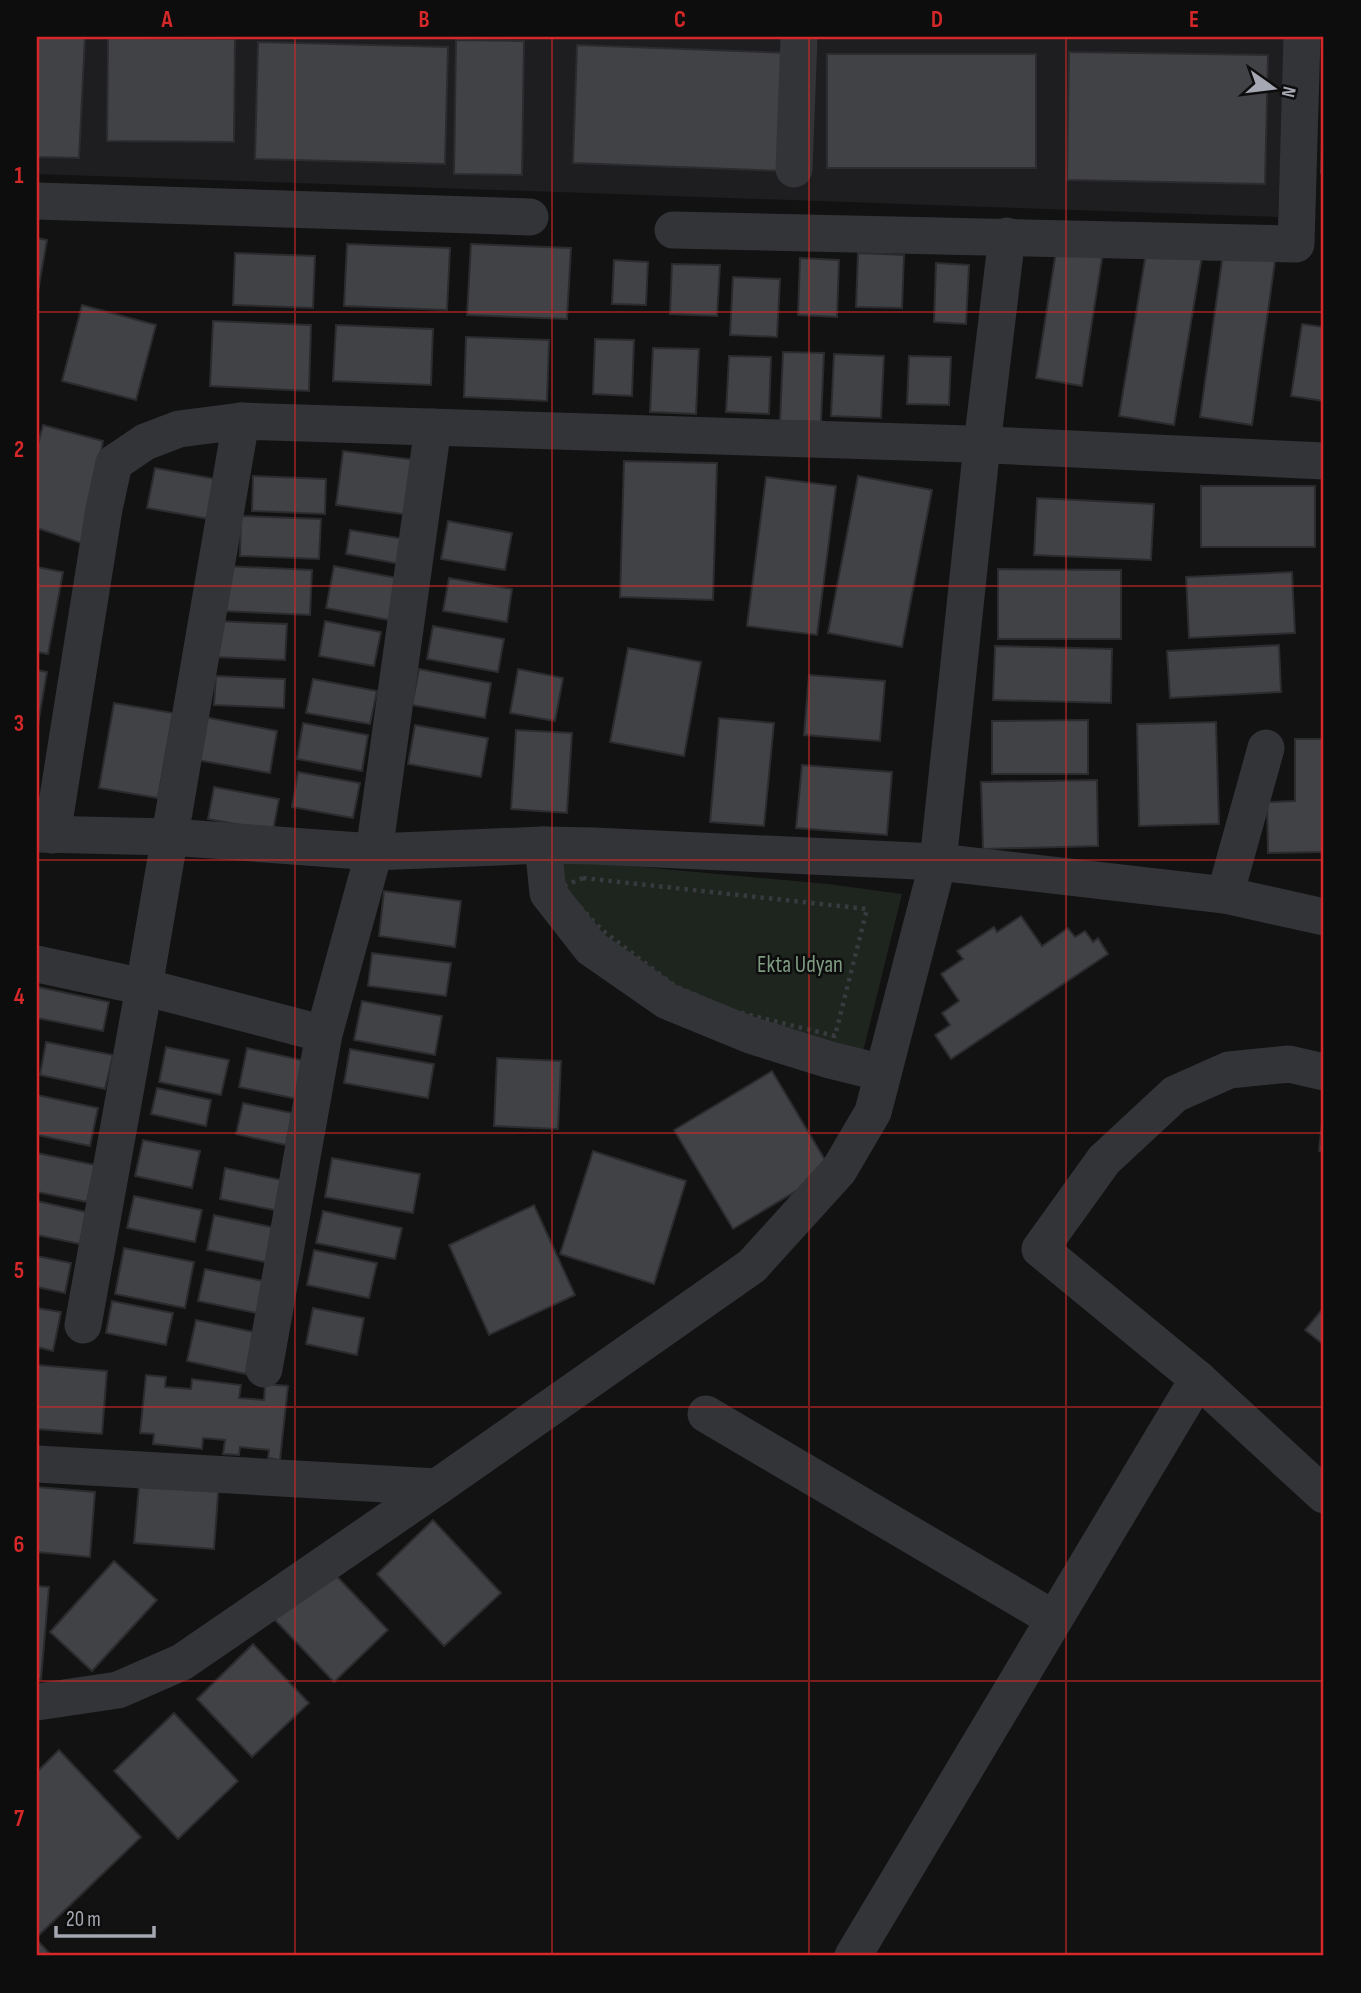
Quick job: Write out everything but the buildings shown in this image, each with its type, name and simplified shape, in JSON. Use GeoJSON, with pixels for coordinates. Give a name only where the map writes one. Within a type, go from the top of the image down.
{"type":"FeatureCollection","features":[{"type":"Feature","properties":{"kind":"street"},"geometry":{"type":"LineString","coordinates":[[794,169],[799,37]]}},
{"type":"Feature","properties":{"kind":"street"},"geometry":{"type":"LineString","coordinates":[[673,230],[1296,244],[1302,37]]}},
{"type":"Feature","properties":{"kind":"street"},"geometry":{"type":"LineString","coordinates":[[37,201],[530,217]]}},
{"type":"Feature","properties":{"kind":"street"},"geometry":{"type":"LineString","coordinates":[[37,1702],[118,1690],[182,1662],[752,1266],[839,1170],[873,1112],[938,862],[1007,236]]}},
{"type":"Feature","properties":{"kind":"street"},"geometry":{"type":"LineString","coordinates":[[1324,461],[982,445],[242,421],[180,429],[145,442],[114,463],[44,834],[170,837],[374,852],[543,845],[608,846],[938,862],[1225,895],[1324,917]]}},
{"type":"Feature","properties":{"kind":"street"},"geometry":{"type":"LineString","coordinates":[[83,1325],[242,421]]}},
{"type":"Feature","properties":{"kind":"street"},"geometry":{"type":"LineString","coordinates":[[264,1369],[324,1034],[374,852],[433,427]]}},
{"type":"Feature","properties":{"kind":"street"},"geometry":{"type":"LineString","coordinates":[[1225,895],[1266,748]]}},
{"type":"Feature","properties":{"kind":"street"},"geometry":{"type":"LineString","coordinates":[[543,845],[548,893],[591,948],[650,989],[667,1000],[750,1035],[883,1073]]}},
{"type":"Feature","properties":{"kind":"street"},"geometry":{"type":"LineString","coordinates":[[37,964],[144,987],[324,1034]]}},
{"type":"Feature","properties":{"kind":"street"},"geometry":{"type":"LineString","coordinates":[[1324,1072],[1289,1064],[1229,1070],[1175,1094],[1104,1160],[1040,1249],[1198,1379],[1324,1494]]}},
{"type":"Feature","properties":{"kind":"street"},"geometry":{"type":"LineString","coordinates":[[853,1956],[1198,1379]]}},
{"type":"Feature","properties":{"kind":"street"},"geometry":{"type":"LineString","coordinates":[[706,1414],[1054,1619]]}},
{"type":"Feature","properties":{"kind":"street"},"geometry":{"type":"LineString","coordinates":[[37,1464],[437,1487]]}},
{"type":"Feature","properties":{"kind":"path"},"geometry":{"type":"LineString","coordinates":[[583,878],[867,909],[835,1036],[733,1010],[675,986],[602,930],[561,887],[583,878]]}},
{"type":"Feature","properties":{"kind":"shaded area"},"geometry":{"type":"Polygon","coordinates":[[[37,37],[1285,37],[1278,217],[37,174],[37,37]]]}},
{"type":"Feature","properties":{"kind":"green space","name":"Ekta Udyan"},"geometry":{"type":"Polygon","coordinates":[[[598,863],[828,884],[902,894],[859,1068],[635,980],[535,865],[598,863]]]}}]}
